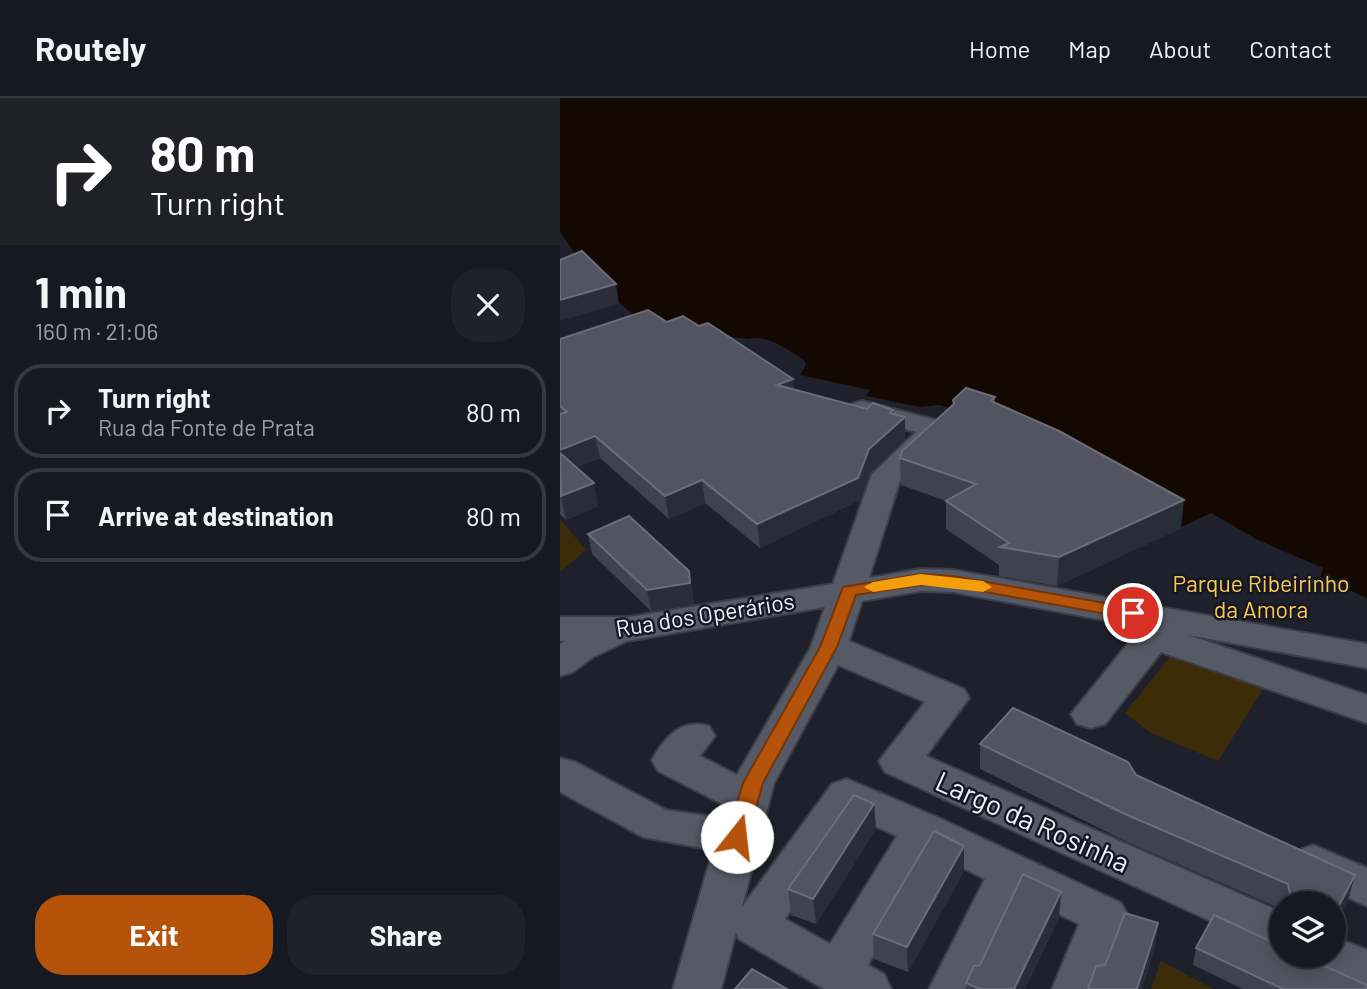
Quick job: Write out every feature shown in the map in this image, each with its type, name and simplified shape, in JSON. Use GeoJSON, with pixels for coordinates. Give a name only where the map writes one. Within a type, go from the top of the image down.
{"type":"FeatureCollection","features":[{"type":"Feature","properties":{"kind":"street"},"geometry":{"type":"LineString","coordinates":[[697,989],[753,783],[829,647],[887,474],[937,429],[838,405]]}},
{"type":"Feature","properties":{"kind":"street","name":"Rua dos Operários"},"geometry":{"type":"LineString","coordinates":[[560,629],[629,629],[921,580],[953,581],[1144,625]]}},
{"type":"Feature","properties":{"kind":"street"},"geometry":{"type":"LineString","coordinates":[[1144,625],[1367,656]]}},
{"type":"Feature","properties":{"kind":"street"},"geometry":{"type":"LineString","coordinates":[[1144,625],[1367,709]]}},
{"type":"Feature","properties":{"kind":"street"},"geometry":{"type":"LineString","coordinates":[[1091,714],[1144,625]]}},
{"type":"Feature","properties":{"kind":"street"},"geometry":{"type":"LineString","coordinates":[[560,663],[580,648],[629,629]]}},
{"type":"Feature","properties":{"kind":"street","name":"Largo da Rosinha"},"geometry":{"type":"LineString","coordinates":[[829,647],[950,698],[900,761],[1269,928]]}},
{"type":"Feature","properties":{"kind":"street"},"geometry":{"type":"LineString","coordinates":[[695,736],[672,760],[743,818]]}},
{"type":"Feature","properties":{"kind":"street"},"geometry":{"type":"LineString","coordinates":[[560,773],[658,825],[743,818]]}},
{"type":"Feature","properties":{"kind":"street"},"geometry":{"type":"LineString","coordinates":[[924,830],[853,981],[755,925],[847,795],[924,830],[1105,916],[1076,989]]}},
{"type":"Feature","properties":{"kind":"street"},"geometry":{"type":"LineString","coordinates":[[1282,849],[1367,888]]}},
{"type":"Feature","properties":{"kind":"street"},"geometry":{"type":"LineString","coordinates":[[953,989],[1011,871]]}},
{"type":"Feature","properties":{"kind":"street"},"geometry":{"type":"LineString","coordinates":[[1346,963],[1367,972]]}},
{"type":"Feature","properties":{"kind":"shaded area"},"geometry":{"type":"Polygon","coordinates":[[[560,98],[1367,98],[1367,598],[1320,577],[1323,568],[1258,540],[1211,513],[1181,527],[1057,458],[998,420],[939,405],[920,407],[866,396],[870,390],[800,375],[806,365],[804,360],[778,344],[762,338],[748,339],[659,328],[651,330],[593,280],[560,232],[560,98]]]}},
{"type":"Feature","properties":{"kind":"shaded area"},"geometry":{"type":"Polygon","coordinates":[[[560,519],[586,550],[560,572],[560,519]]]}},
{"type":"Feature","properties":{"kind":"shaded area"},"geometry":{"type":"Polygon","coordinates":[[[1173,653],[1265,686],[1218,761],[1151,733],[1125,713],[1173,653]]]}},
{"type":"Feature","properties":{"kind":"shaded area"},"geometry":{"type":"Polygon","coordinates":[[[1161,961],[1209,987],[1214,989],[1151,989],[1161,961]]]}},
{"type":"Feature","properties":{"kind":"building"},"geometry":{"type":"Polygon","coordinates":[[[582,251],[616,284],[560,300],[560,260],[582,251]]]}},
{"type":"Feature","properties":{"kind":"building"},"geometry":{"type":"Polygon","coordinates":[[[648,310],[667,322],[683,316],[699,326],[708,323],[793,379],[777,385],[867,409],[873,403],[893,410],[890,413],[905,417],[869,449],[858,478],[757,524],[702,480],[665,496],[595,436],[560,450],[560,414],[567,412],[560,406],[560,339],[648,310]]]}},
{"type":"Feature","properties":{"kind":"building"},"geometry":{"type":"Polygon","coordinates":[[[966,388],[995,397],[991,401],[1059,431],[1184,500],[1059,557],[1000,547],[1009,543],[946,501],[976,484],[900,458],[902,451],[954,404],[953,400],[966,388]]]}},
{"type":"Feature","properties":{"kind":"building"},"geometry":{"type":"Polygon","coordinates":[[[560,453],[594,483],[561,496],[560,453]]]}},
{"type":"Feature","properties":{"kind":"building"},"geometry":{"type":"Polygon","coordinates":[[[629,516],[689,571],[690,583],[647,590],[588,534],[629,516]]]}},
{"type":"Feature","properties":{"kind":"building"},"geometry":{"type":"Polygon","coordinates":[[[1013,708],[1128,762],[1136,775],[1355,875],[1346,892],[1289,891],[1288,884],[1125,814],[980,744],[1013,708]]]}},
{"type":"Feature","properties":{"kind":"building"},"geometry":{"type":"Polygon","coordinates":[[[854,795],[874,804],[813,899],[788,889],[854,795]]]}},
{"type":"Feature","properties":{"kind":"building"},"geometry":{"type":"Polygon","coordinates":[[[934,831],[964,846],[907,947],[873,934],[934,831]]]}},
{"type":"Feature","properties":{"kind":"building"},"geometry":{"type":"Polygon","coordinates":[[[1023,874],[1061,892],[1014,989],[980,989],[966,983],[974,966],[980,965],[1023,874]]]}},
{"type":"Feature","properties":{"kind":"building"},"geometry":{"type":"Polygon","coordinates":[[[1125,913],[1158,923],[1137,989],[1088,989],[1096,966],[1105,965],[1125,913]]]}},
{"type":"Feature","properties":{"kind":"building"},"geometry":{"type":"Polygon","coordinates":[[[1214,915],[1269,940],[1269,968],[1329,968],[1367,985],[1367,989],[1283,989],[1196,948],[1214,915]]]}},
{"type":"Feature","properties":{"kind":"building"},"geometry":{"type":"Polygon","coordinates":[[[752,969],[787,989],[735,989],[752,969]]]}},
{"type":"Feature","properties":{"kind":"slow traffic"},"geometry":{"type":"LineString","coordinates":[[873,587],[921,580],[953,581],[983,587]]}},
{"type":"Feature","properties":{"kind":"route"},"geometry":{"type":"LineString","coordinates":[[737,837],[753,783],[829,647],[849,591],[921,580],[953,581],[1133,613]]}},
{"type":"Feature","properties":{"kind":"park label","name":"Parque Ribeirinho da Amora"},"geometry":{"type":"Point","coordinates":[1261,596]}}]}
